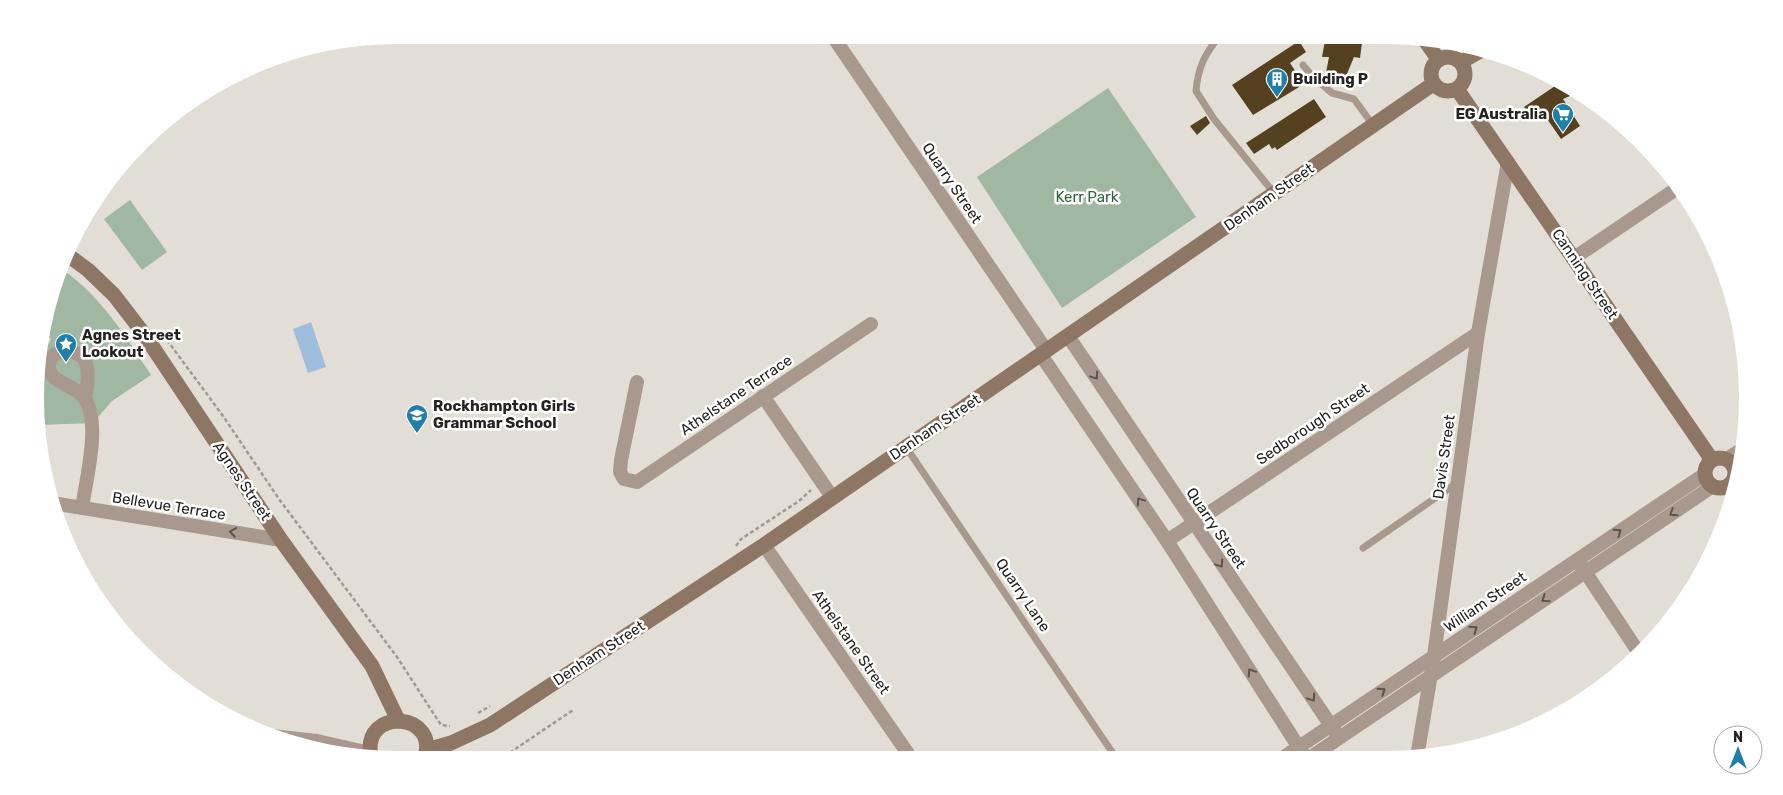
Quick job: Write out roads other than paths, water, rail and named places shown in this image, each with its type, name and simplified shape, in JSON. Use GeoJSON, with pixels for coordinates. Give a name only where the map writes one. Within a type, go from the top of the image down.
{"type":"FeatureCollection","features":[{"type":"Feature","properties":{"kind":"street","name":"Quarry Street"},"geometry":{"type":"LineString","coordinates":[[838,44],[1167,541],[1301,751]]}},
{"type":"Feature","properties":{"kind":"street"},"geometry":{"type":"LineString","coordinates":[[1429,47],[1438,59]]}},
{"type":"Feature","properties":{"kind":"street"},"geometry":{"type":"LineString","coordinates":[[1461,62],[1473,55]]}},
{"type":"Feature","properties":{"kind":"street"},"geometry":{"type":"LineString","coordinates":[[1450,56],[1461,62],[1465,74],[1464,80],[1458,89],[1446,91],[1432,84],[1430,70],[1438,59],[1450,56]]}},
{"type":"Feature","properties":{"kind":"street","name":"Denham Street"},"geometry":{"type":"LineString","coordinates":[[434,751],[490,725],[764,545],[1432,84]]}},
{"type":"Feature","properties":{"kind":"street","name":"Canning Street"},"geometry":{"type":"LineString","coordinates":[[1458,89],[1724,475]]}},
{"type":"Feature","properties":{"kind":"street","name":"Davis Street"},"geometry":{"type":"LineString","coordinates":[[1418,749],[1434,656],[1478,333],[1508,162]]}},
{"type":"Feature","properties":{"kind":"street"},"geometry":{"type":"LineString","coordinates":[[1574,258],[1673,192]]}},
{"type":"Feature","properties":{"kind":"street","name":"Agnes Street"},"geometry":{"type":"LineString","coordinates":[[72,259],[88,270],[114,295],[144,334],[281,540],[372,666],[398,720]]}},
{"type":"Feature","properties":{"kind":"street","name":"Athelstane Terrace"},"geometry":{"type":"LineString","coordinates":[[637,382],[620,472],[624,479],[637,482],[871,324]]}},
{"type":"Feature","properties":{"kind":"street","name":"Sedborough Street"},"geometry":{"type":"LineString","coordinates":[[1167,541],[1478,333]]}},
{"type":"Feature","properties":{"kind":"street","name":"Quarry Street"},"geometry":{"type":"LineString","coordinates":[[1068,336],[1339,738]]}},
{"type":"Feature","properties":{"kind":"street"},"geometry":{"type":"LineString","coordinates":[[763,396],[832,497]]}},
{"type":"Feature","properties":{"kind":"street"},"geometry":{"type":"LineString","coordinates":[[82,508],[93,423],[86,399]]}},
{"type":"Feature","properties":{"kind":"street","name":"William Street"},"geometry":{"type":"LineString","coordinates":[[1320,751],[1585,572],[1724,475],[1733,463]]}},
{"type":"Feature","properties":{"kind":"street","name":"William Street"},"geometry":{"type":"LineString","coordinates":[[1303,751],[1331,725],[1577,560],[1724,475]]}},
{"type":"Feature","properties":{"kind":"street","name":"Bellevue Terrace"},"geometry":{"type":"LineString","coordinates":[[61,504],[281,540]]}},
{"type":"Feature","properties":{"kind":"street","name":"Athelstane Street"},"geometry":{"type":"LineString","coordinates":[[764,545],[906,751]]}},
{"type":"Feature","properties":{"kind":"street"},"geometry":{"type":"LineString","coordinates":[[1577,560],[1636,648]]}},
{"type":"Feature","properties":{"kind":"street"},"geometry":{"type":"LineString","coordinates":[[371,750],[373,736],[378,729],[384,724],[398,720],[418,728],[425,740],[425,751]]}},
{"type":"Feature","properties":{"kind":"street"},"geometry":{"type":"LineString","coordinates":[[313,741],[333,745]]}},
{"type":"Feature","properties":{"kind":"lane"},"geometry":{"type":"LineString","coordinates":[[1212,44],[1198,70],[1196,91],[1214,119],[1274,193]]}},
{"type":"Feature","properties":{"kind":"lane"},"geometry":{"type":"LineString","coordinates":[[1303,64],[1312,77],[1332,92],[1354,99],[1373,125]]}},
{"type":"Feature","properties":{"kind":"lane","name":"Quarry Lane"},"geometry":{"type":"LineString","coordinates":[[906,447],[1111,751]]}},
{"type":"Feature","properties":{"kind":"lane"},"geometry":{"type":"LineString","coordinates":[[1363,548],[1457,483]]}},
{"type":"Feature","properties":{"kind":"water"},"geometry":{"type":"Polygon","coordinates":[[[311,322],[326,367],[308,373],[293,329],[311,322]]]}},
{"type":"Feature","properties":{"kind":"place","name":"Building P"},"geometry":{"type":"Point","coordinates":[1277,98]}},
{"type":"Feature","properties":{"kind":"place","name":"EG Australia"},"geometry":{"type":"Point","coordinates":[1563,133]}},
{"type":"Feature","properties":{"kind":"place","name":"Agnes Street Lookout"},"geometry":{"type":"Point","coordinates":[66,363]}},
{"type":"Feature","properties":{"kind":"place","name":"Rockhampton Girls Grammar School"},"geometry":{"type":"Point","coordinates":[417,434]}},
{"type":"Feature","properties":{"kind":"park label","name":"Kerr Park"},"geometry":{"type":"Point","coordinates":[1087,197]}}]}
